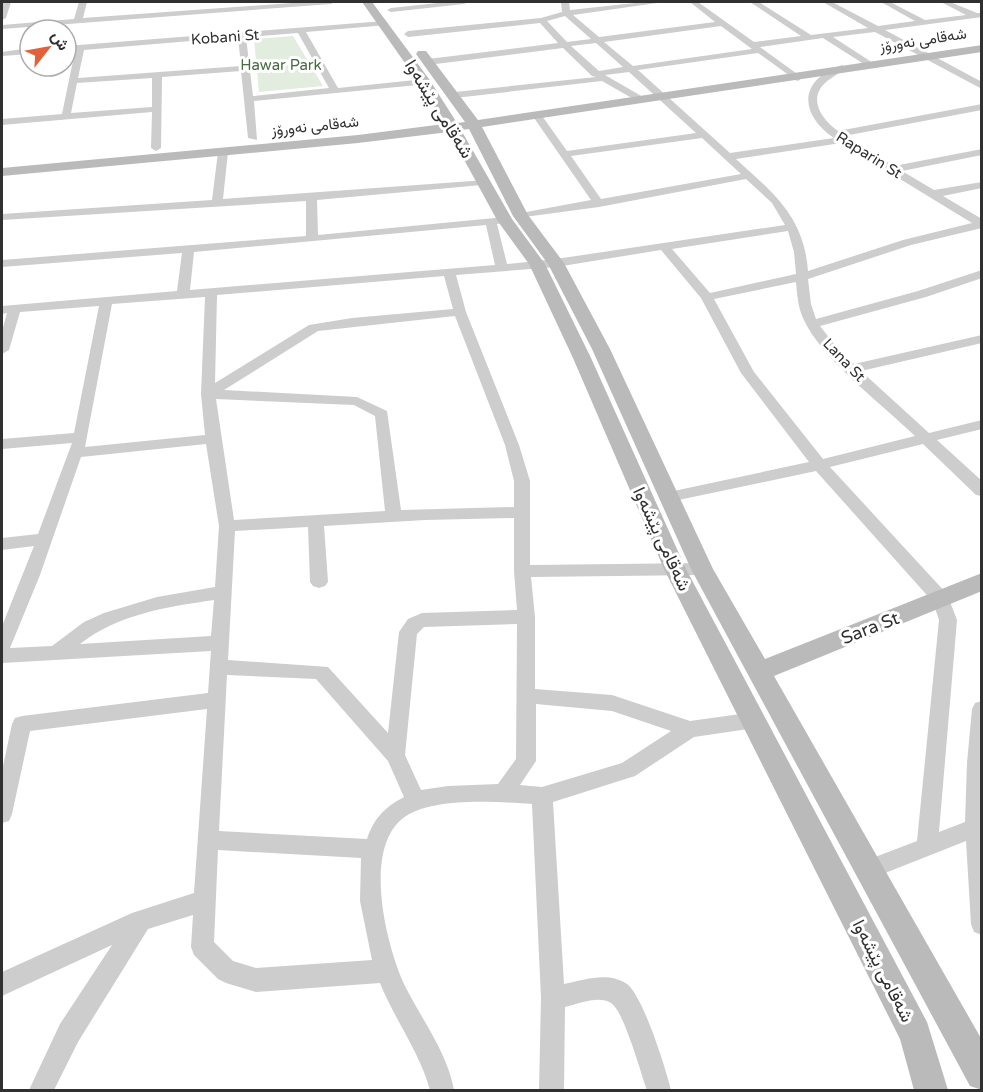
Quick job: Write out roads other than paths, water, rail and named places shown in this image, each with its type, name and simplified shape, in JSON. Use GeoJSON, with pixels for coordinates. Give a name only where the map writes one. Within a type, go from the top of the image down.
{"type":"FeatureCollection","features":[{"type":"Feature","properties":{"kind":"main road","name":"شەقامی پێشەوا"},"geometry":{"type":"LineString","coordinates":[[368,2],[387,12],[408,34],[427,72],[455,95],[460,121],[482,182],[505,219],[546,264],[601,349],[702,569],[870,869],[981,1074]]}},
{"type":"Feature","properties":{"kind":"main road","name":"شەقامی پێشەوا"},"geometry":{"type":"LineString","coordinates":[[387,12],[460,121],[505,219]]}},
{"type":"Feature","properties":{"kind":"main road","name":"شەقامی نەورۆز"},"geometry":{"type":"LineString","coordinates":[[2,162],[253,138],[537,115],[797,78],[842,68],[870,66],[981,48]]}},
{"type":"Feature","properties":{"kind":"main road","name":"شەقامی نەورۆز"},"geometry":{"type":"LineString","coordinates":[[797,78],[820,80],[870,66]]}},
{"type":"Feature","properties":{"kind":"main road","name":"شەقامی نەورۆز"},"geometry":{"type":"LineString","coordinates":[[2,172],[223,152],[608,99],[634,100]]}},
{"type":"Feature","properties":{"kind":"main road","name":"شەقامی پێشەوا"},"geometry":{"type":"LineString","coordinates":[[546,264],[582,358],[675,569],[755,720],[915,1034],[931,1090]]}},
{"type":"Feature","properties":{"kind":"main road","name":"Sara St"},"geometry":{"type":"LineString","coordinates":[[758,672],[981,581]]}},
{"type":"Feature","properties":{"kind":"street"},"geometry":{"type":"LineString","coordinates":[[2,14],[7,2]]}},
{"type":"Feature","properties":{"kind":"street"},"geometry":{"type":"LineString","coordinates":[[83,2],[78,21],[161,12],[174,27],[278,4],[331,2]]}},
{"type":"Feature","properties":{"kind":"street","name":"Kobani St"},"geometry":{"type":"LineString","coordinates":[[80,48],[174,27],[242,35],[301,31],[387,12],[464,2]]}},
{"type":"Feature","properties":{"kind":"street"},"geometry":{"type":"LineString","coordinates":[[565,2],[566,13]]}},
{"type":"Feature","properties":{"kind":"street"},"geometry":{"type":"LineString","coordinates":[[408,34],[542,20],[566,13],[660,2]]}},
{"type":"Feature","properties":{"kind":"street"},"geometry":{"type":"LineString","coordinates":[[694,2],[797,78]]}},
{"type":"Feature","properties":{"kind":"street"},"geometry":{"type":"LineString","coordinates":[[754,2],[810,38]]}},
{"type":"Feature","properties":{"kind":"street"},"geometry":{"type":"LineString","coordinates":[[827,2],[981,86]]}},
{"type":"Feature","properties":{"kind":"street"},"geometry":{"type":"LineString","coordinates":[[885,2],[924,22]]}},
{"type":"Feature","properties":{"kind":"street"},"geometry":{"type":"LineString","coordinates":[[945,2],[978,15]]}},
{"type":"Feature","properties":{"kind":"street","name":"Lana St"},"geometry":{"type":"LineString","coordinates":[[566,13],[662,96],[776,201],[791,226],[801,258],[801,288],[813,324],[827,345],[981,491]]}},
{"type":"Feature","properties":{"kind":"street"},"geometry":{"type":"LineString","coordinates":[[455,95],[598,76],[630,68],[810,38],[978,15]]}},
{"type":"Feature","properties":{"kind":"street"},"geometry":{"type":"LineString","coordinates":[[542,20],[565,46],[598,76],[634,100]]}},
{"type":"Feature","properties":{"kind":"street"},"geometry":{"type":"LineString","coordinates":[[249,99],[335,91],[597,39],[723,23]]}},
{"type":"Feature","properties":{"kind":"street"},"geometry":{"type":"LineString","coordinates":[[2,27],[18,26]]}},
{"type":"Feature","properties":{"kind":"street"},"geometry":{"type":"LineString","coordinates":[[301,31],[335,91]]}},
{"type":"Feature","properties":{"kind":"street"},"geometry":{"type":"LineString","coordinates":[[242,35],[253,138]]}},
{"type":"Feature","properties":{"kind":"street"},"geometry":{"type":"LineString","coordinates":[[825,36],[870,66]]}},
{"type":"Feature","properties":{"kind":"street"},"geometry":{"type":"LineString","coordinates":[[66,116],[80,48]]}},
{"type":"Feature","properties":{"kind":"street"},"geometry":{"type":"LineString","coordinates":[[2,54],[18,52]]}},
{"type":"Feature","properties":{"kind":"street"},"geometry":{"type":"LineString","coordinates":[[73,81],[246,68]]}},
{"type":"Feature","properties":{"kind":"street"},"geometry":{"type":"LineString","coordinates":[[820,80],[842,68]]}},
{"type":"Feature","properties":{"kind":"street"},"geometry":{"type":"LineString","coordinates":[[156,148],[157,75]]}},
{"type":"Feature","properties":{"kind":"street","name":"Raparin St"},"geometry":{"type":"LineString","coordinates":[[820,80],[812,101],[813,110],[824,126],[981,224]]}},
{"type":"Feature","properties":{"kind":"street"},"geometry":{"type":"LineString","coordinates":[[726,157],[839,137],[981,107]]}},
{"type":"Feature","properties":{"kind":"street"},"geometry":{"type":"LineString","coordinates":[[2,122],[158,109]]}},
{"type":"Feature","properties":{"kind":"street"},"geometry":{"type":"LineString","coordinates":[[537,115],[599,204]]}},
{"type":"Feature","properties":{"kind":"street"},"geometry":{"type":"LineString","coordinates":[[565,154],[702,135]]}},
{"type":"Feature","properties":{"kind":"street"},"geometry":{"type":"LineString","coordinates":[[218,203],[223,152]]}},
{"type":"Feature","properties":{"kind":"street"},"geometry":{"type":"LineString","coordinates":[[892,170],[981,152]]}},
{"type":"Feature","properties":{"kind":"street"},"geometry":{"type":"LineString","coordinates":[[2,263],[312,239],[505,219],[748,176]]}},
{"type":"Feature","properties":{"kind":"street"},"geometry":{"type":"LineString","coordinates":[[2,217],[311,197],[482,182]]}},
{"type":"Feature","properties":{"kind":"street"},"geometry":{"type":"LineString","coordinates":[[933,194],[981,185]]}},
{"type":"Feature","properties":{"kind":"street"},"geometry":{"type":"LineString","coordinates":[[311,197],[312,239]]}},
{"type":"Feature","properties":{"kind":"street"},"geometry":{"type":"LineString","coordinates":[[502,268],[505,219]]}},
{"type":"Feature","properties":{"kind":"street"},"geometry":{"type":"LineString","coordinates":[[707,297],[801,277],[907,242],[981,224]]}},
{"type":"Feature","properties":{"kind":"street"},"geometry":{"type":"LineString","coordinates":[[2,350],[8,309],[546,264],[665,248],[791,226]]}},
{"type":"Feature","properties":{"kind":"street"},"geometry":{"type":"LineString","coordinates":[[665,248],[707,297],[748,373],[819,465],[941,599],[948,620],[927,847]]}},
{"type":"Feature","properties":{"kind":"street"},"geometry":{"type":"LineString","coordinates":[[183,295],[188,249]]}},
{"type":"Feature","properties":{"kind":"street"},"geometry":{"type":"LineString","coordinates":[[448,272],[460,312],[512,445],[522,481],[522,571],[526,617],[526,761],[502,794]]}},
{"type":"Feature","properties":{"kind":"street"},"geometry":{"type":"LineString","coordinates":[[813,324],[922,294],[981,274]]}},
{"type":"Feature","properties":{"kind":"street"},"geometry":{"type":"LineString","coordinates":[[211,293],[208,394],[227,526],[218,643],[202,947],[226,971],[256,980],[387,971]]}},
{"type":"Feature","properties":{"kind":"street"},"geometry":{"type":"LineString","coordinates":[[2,646],[32,575],[81,437],[106,302]]}},
{"type":"Feature","properties":{"kind":"street"},"geometry":{"type":"LineString","coordinates":[[208,394],[314,328],[352,322],[460,312]]}},
{"type":"Feature","properties":{"kind":"street"},"geometry":{"type":"LineString","coordinates":[[852,369],[981,339]]}},
{"type":"Feature","properties":{"kind":"street"},"geometry":{"type":"LineString","coordinates":[[208,394],[357,401],[382,414],[394,516]]}},
{"type":"Feature","properties":{"kind":"street"},"geometry":{"type":"LineString","coordinates":[[669,497],[819,465],[975,425],[981,437]]}},
{"type":"Feature","properties":{"kind":"street"},"geometry":{"type":"LineString","coordinates":[[2,444],[81,437]]}},
{"type":"Feature","properties":{"kind":"street"},"geometry":{"type":"LineString","coordinates":[[75,453],[213,440]]}},
{"type":"Feature","properties":{"kind":"street"},"geometry":{"type":"LineString","coordinates":[[227,526],[484,511],[521,512]]}},
{"type":"Feature","properties":{"kind":"street"},"geometry":{"type":"LineString","coordinates":[[315,520],[319,582]]}},
{"type":"Feature","properties":{"kind":"street"},"geometry":{"type":"LineString","coordinates":[[2,544],[45,539]]}},
{"type":"Feature","properties":{"kind":"street"},"geometry":{"type":"LineString","coordinates":[[522,571],[702,569]]}},
{"type":"Feature","properties":{"kind":"street"},"geometry":{"type":"LineString","coordinates":[[57,652],[94,625],[128,612],[166,602],[222,592]]}},
{"type":"Feature","properties":{"kind":"street"},"geometry":{"type":"LineString","coordinates":[[395,755],[408,632],[414,624],[422,620],[526,617]]}},
{"type":"Feature","properties":{"kind":"street"},"geometry":{"type":"LineString","coordinates":[[2,656],[218,643]]}},
{"type":"Feature","properties":{"kind":"street"},"geometry":{"type":"LineString","coordinates":[[218,667],[321,672],[395,755],[416,801]]}},
{"type":"Feature","properties":{"kind":"street"},"geometry":{"type":"LineString","coordinates":[[527,696],[612,703],[690,729]]}},
{"type":"Feature","properties":{"kind":"street"},"geometry":{"type":"LineString","coordinates":[[2,814],[22,724],[215,699]]}},
{"type":"Feature","properties":{"kind":"street"},"geometry":{"type":"LineString","coordinates":[[981,709],[975,756],[981,924]]}},
{"type":"Feature","properties":{"kind":"street"},"geometry":{"type":"LineString","coordinates":[[442,1090],[435,1064],[412,1024],[387,971],[374,925],[369,880],[372,849],[382,827],[395,812],[416,801],[502,794],[542,796],[628,770],[690,729],[755,720]]}},
{"type":"Feature","properties":{"kind":"street"},"geometry":{"type":"LineString","coordinates":[[542,796],[553,998],[550,1090]]}},
{"type":"Feature","properties":{"kind":"street"},"geometry":{"type":"LineString","coordinates":[[870,869],[978,827]]}},
{"type":"Feature","properties":{"kind":"street"},"geometry":{"type":"LineString","coordinates":[[207,840],[372,849]]}},
{"type":"Feature","properties":{"kind":"street"},"geometry":{"type":"LineString","coordinates":[[2,984],[140,921],[203,901]]}},
{"type":"Feature","properties":{"kind":"street"},"geometry":{"type":"LineString","coordinates":[[41,1090],[69,1033],[140,921]]}},
{"type":"Feature","properties":{"kind":"street"},"geometry":{"type":"LineString","coordinates":[[553,998],[599,988],[619,993],[631,1009],[659,1090]]}},
{"type":"Feature","properties":{"kind":"park label","name":"Hawar Park"},"geometry":{"type":"Point","coordinates":[281,65]}}]}
